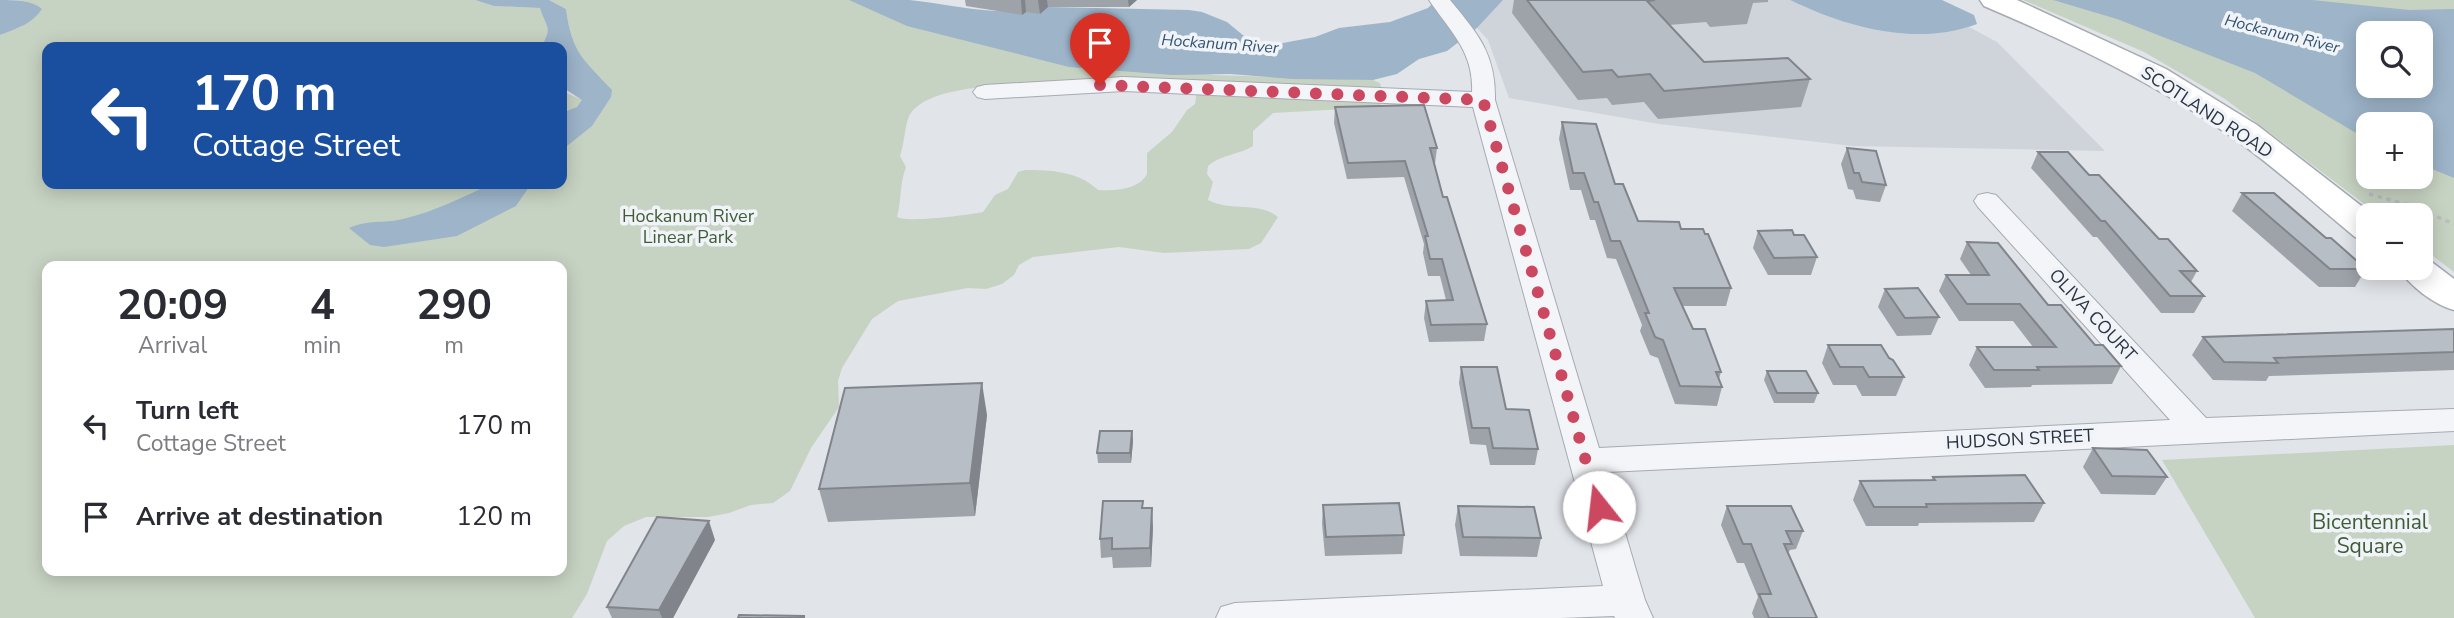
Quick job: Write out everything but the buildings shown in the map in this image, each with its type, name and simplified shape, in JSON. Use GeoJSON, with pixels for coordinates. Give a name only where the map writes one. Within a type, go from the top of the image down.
{"type":"FeatureCollection","features":[{"type":"Feature","properties":{"kind":"main road","name":"SCOTLAND ROAD"},"geometry":{"type":"LineString","coordinates":[[1994,0],[2066,30],[2188,95],[2247,133],[2356,219]]}},
{"type":"Feature","properties":{"kind":"main road"},"geometry":{"type":"LineString","coordinates":[[2431,280],[2454,298]]}},
{"type":"Feature","properties":{"kind":"street"},"geometry":{"type":"LineString","coordinates":[[1235,618],[1630,609],[1585,461],[1483,100],[1483,63],[1468,36],[1439,0]]}},
{"type":"Feature","properties":{"kind":"street"},"geometry":{"type":"LineString","coordinates":[[985,92],[1124,84],[1483,100]]}},
{"type":"Feature","properties":{"kind":"street","name":"OLIVA COURT"},"geometry":{"type":"LineString","coordinates":[[1987,201],[2198,429]]}},
{"type":"Feature","properties":{"kind":"street","name":"HUDSON STREET"},"geometry":{"type":"LineString","coordinates":[[1585,461],[2198,429],[2454,420]]}},
{"type":"Feature","properties":{"kind":"path"},"geometry":{"type":"LineString","coordinates":[[2360,193],[2387,198],[2454,224]]}},
{"type":"Feature","properties":{"kind":"shaded area"},"geometry":{"type":"Polygon","coordinates":[[[1503,0],[1790,0],[1805,7],[1893,32],[1938,33],[1969,27],[1997,42],[2105,151],[1853,146],[1659,124],[1509,98],[1488,40],[1477,28],[1503,0]]]}},
{"type":"Feature","properties":{"kind":"green space","name":"Hockanum River Linear Park"},"geometry":{"type":"Polygon","coordinates":[[[12,0],[475,0],[494,6],[540,8],[547,27],[544,42],[42,42],[42,189],[567,189],[567,93],[583,100],[612,91],[580,55],[572,36],[566,9],[549,0],[875,0],[1212,75],[1373,80],[1380,83],[1382,90],[1379,97],[1381,107],[1273,113],[1253,131],[1253,146],[1208,166],[1207,174],[1213,182],[1208,200],[1217,204],[1262,209],[1278,217],[1261,243],[1249,249],[1164,253],[1119,247],[1033,257],[1019,265],[1014,275],[1002,284],[986,289],[968,288],[898,301],[872,319],[842,368],[838,381],[839,407],[811,448],[790,491],[773,503],[751,505],[729,513],[708,517],[646,517],[624,526],[607,541],[587,594],[572,618],[0,618],[0,35],[23,26],[22,1],[12,0]],[[1023,83],[959,90],[927,100],[915,108],[908,119],[900,156],[906,167],[897,217],[925,219],[983,212],[995,195],[1008,189],[1018,172],[1025,170],[1073,175],[1098,190],[1118,190],[1132,186],[1147,174],[1147,153],[1172,132],[1187,110],[1195,104],[1197,90],[1023,83]]]}},
{"type":"Feature","properties":{"kind":"green space"},"geometry":{"type":"Polygon","coordinates":[[[2023,0],[2454,0],[2454,272],[2433,256],[2433,203],[2363,203],[2225,99],[2144,52],[2023,0]]]}},
{"type":"Feature","properties":{"kind":"green space","name":"Bicentennial Square"},"geometry":{"type":"Polygon","coordinates":[[[2454,445],[2454,618],[2255,618],[2162,460],[2454,445]]]}},
{"type":"Feature","properties":{"kind":"water"},"geometry":{"type":"Polygon","coordinates":[[[0,0],[28,2],[42,9],[29,22],[0,35],[0,0]]]}},
{"type":"Feature","properties":{"kind":"water"},"geometry":{"type":"Polygon","coordinates":[[[475,0],[549,0],[566,9],[572,36],[580,54],[612,90],[611,97],[592,126],[567,146],[567,111],[577,107],[582,100],[567,90],[567,42],[544,42],[548,31],[540,8],[494,6],[475,0]]]}},
{"type":"Feature","properties":{"kind":"water","name":"Hockanum River"},"geometry":{"type":"Polygon","coordinates":[[[849,0],[909,0],[995,11],[1048,7],[1189,10],[1227,22],[1250,41],[1283,43],[1315,37],[1339,28],[1390,22],[1428,8],[1436,0],[1503,0],[1477,28],[1447,51],[1419,59],[1397,74],[1373,80],[1293,79],[1230,74],[1172,75],[1069,67],[907,26],[849,0]]]}},
{"type":"Feature","properties":{"kind":"water"},"geometry":{"type":"Polygon","coordinates":[[[1790,0],[1942,0],[1974,15],[1977,24],[1930,34],[1882,31],[1834,18],[1790,0]]]}},
{"type":"Feature","properties":{"kind":"water","name":"Hockanum River"},"geometry":{"type":"Polygon","coordinates":[[[2053,0],[2312,0],[2409,10],[2454,9],[2454,178],[2433,169],[2433,112],[2356,112],[2356,133],[2255,73],[2117,19],[2053,0]]]}},
{"type":"Feature","properties":{"kind":"water"},"geometry":{"type":"Polygon","coordinates":[[[480,189],[528,189],[516,206],[457,236],[384,247],[370,245],[349,228],[363,223],[415,216],[480,189]]]}},
{"type":"Feature","properties":{"kind":"route"},"geometry":{"type":"LineString","coordinates":[[1100,85],[1483,100],[1599,507]]}}]}
